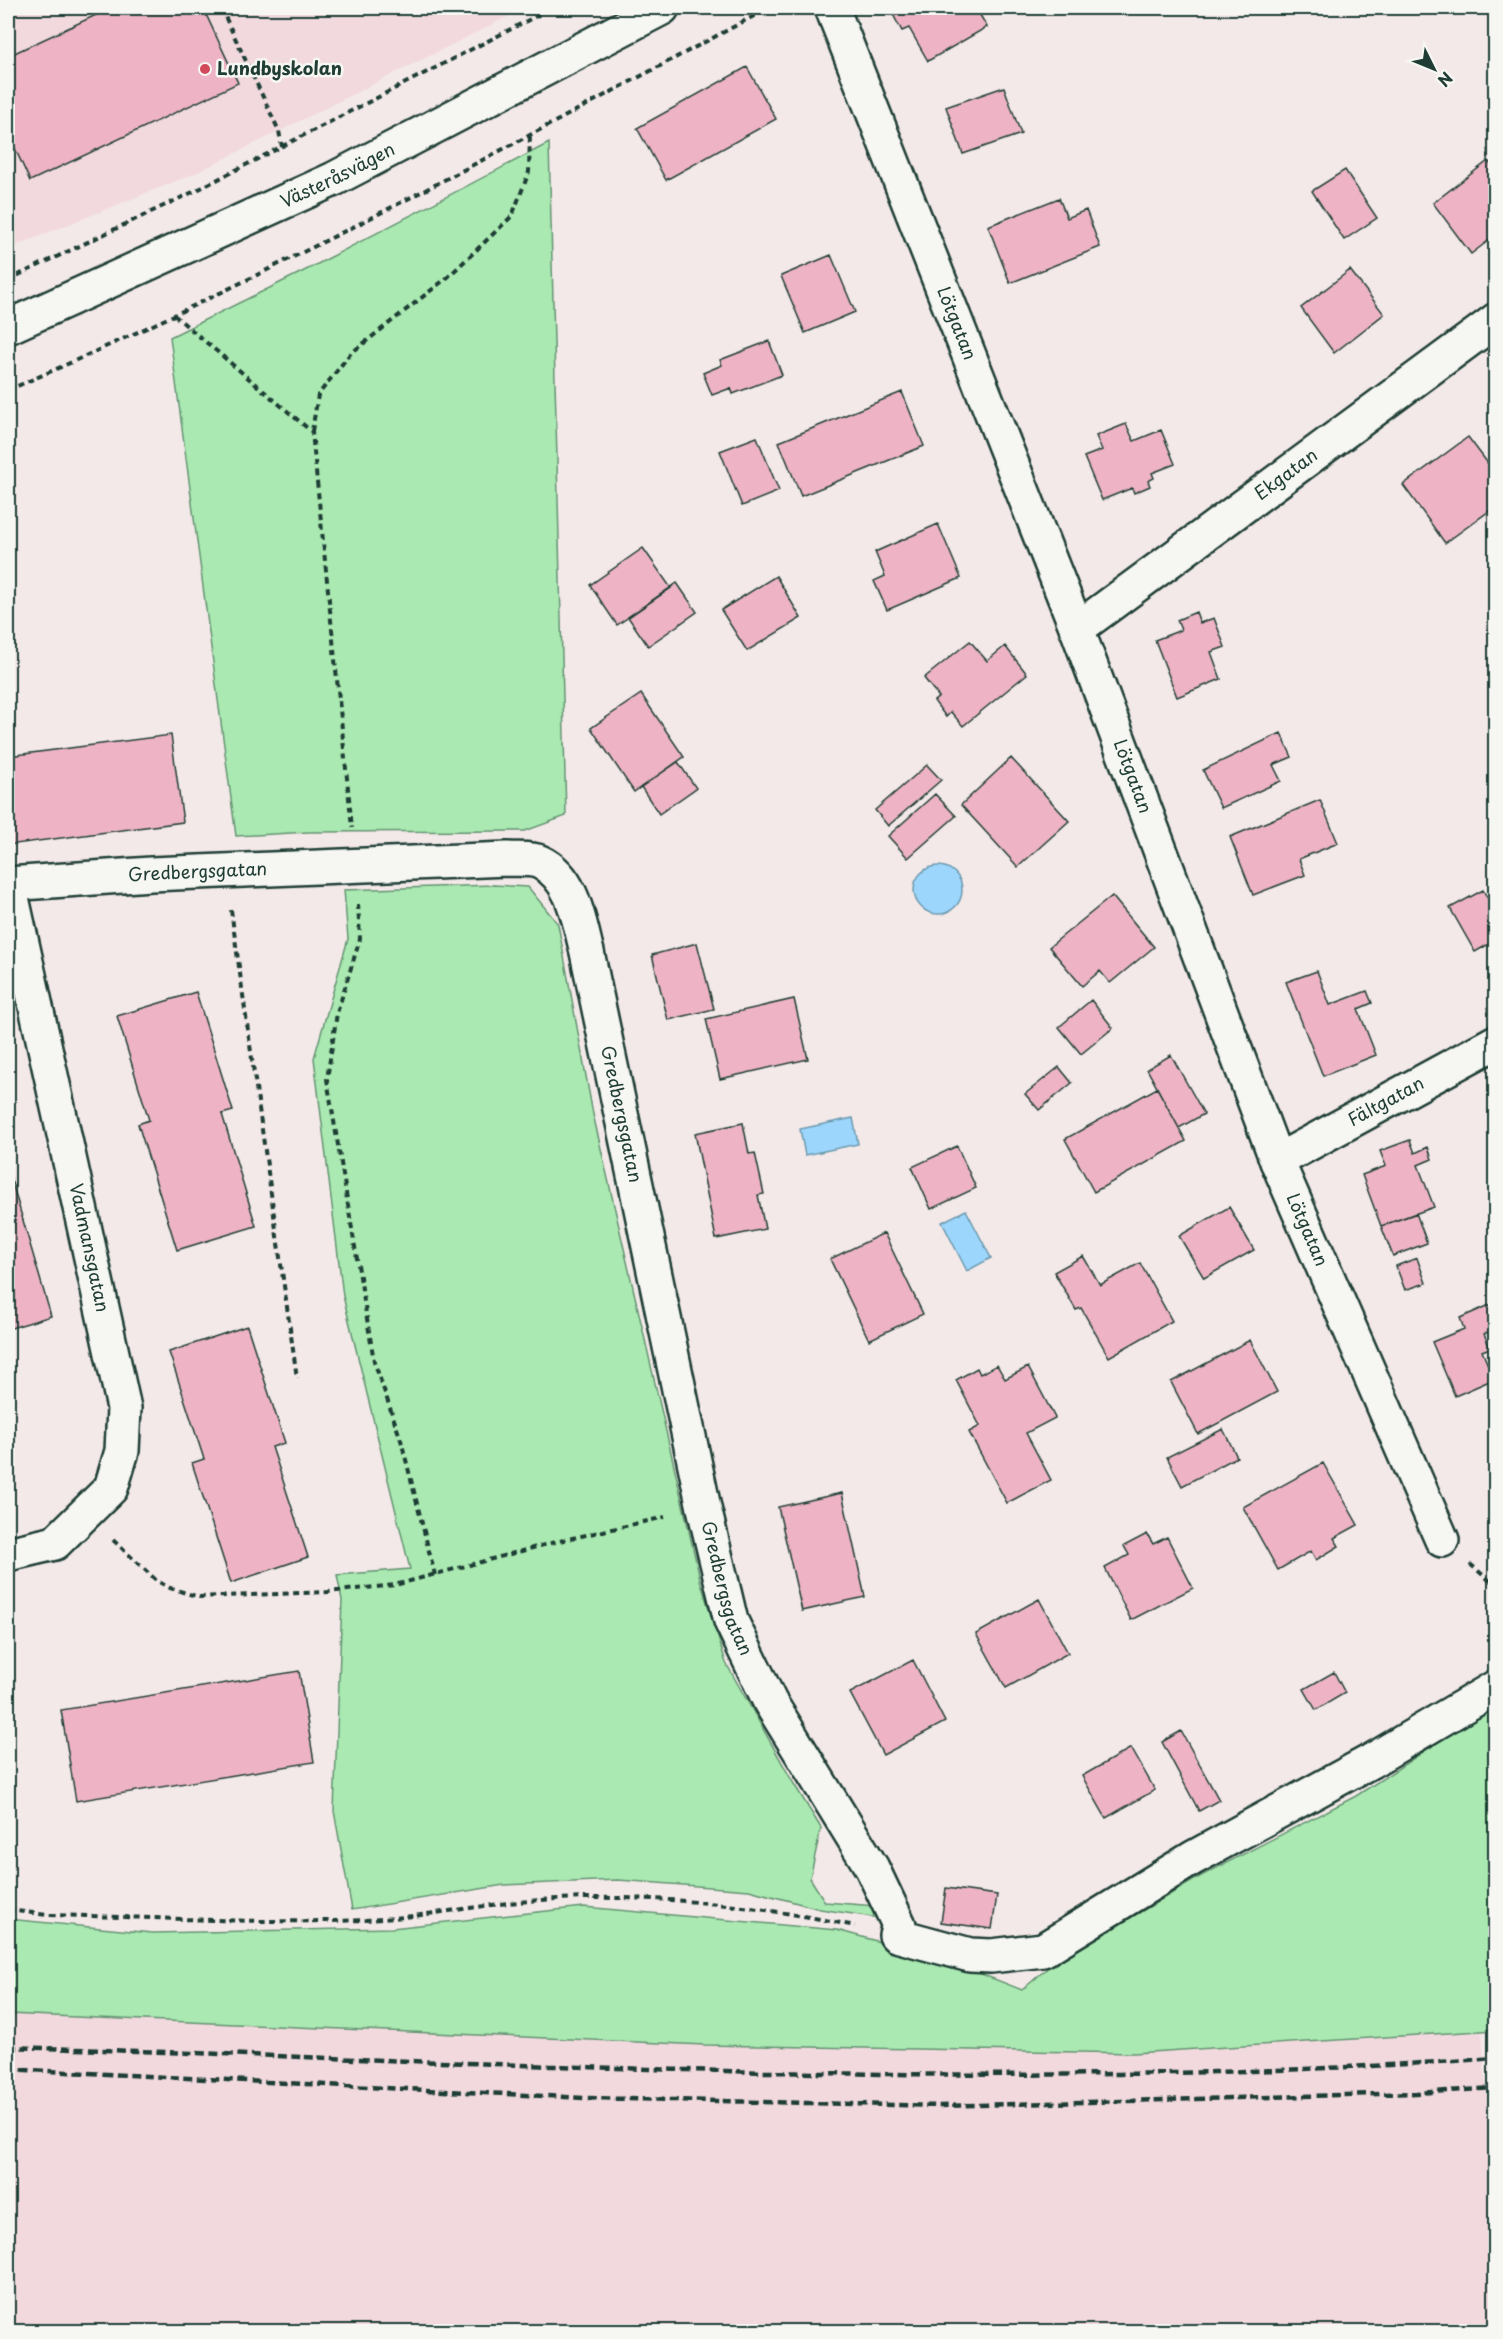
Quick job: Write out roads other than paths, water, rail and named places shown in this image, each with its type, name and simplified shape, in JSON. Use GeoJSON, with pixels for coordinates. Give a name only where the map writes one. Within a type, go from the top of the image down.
{"type":"FeatureCollection","features":[{"type":"Feature","properties":{"kind":"street","name":"Västeråsvägen"},"geometry":{"type":"LineString","coordinates":[[8,327],[334,179],[662,8]]}},
{"type":"Feature","properties":{"kind":"street","name":"Lötgatan"},"geometry":{"type":"LineString","coordinates":[[832,8],[1077,628],[1277,1161],[1442,1540]]}},
{"type":"Feature","properties":{"kind":"street","name":"Ekgatan"},"geometry":{"type":"LineString","coordinates":[[1077,628],[1496,320]]}},
{"type":"Feature","properties":{"kind":"street","name":"Gredbergsgatan"},"geometry":{"type":"LineString","coordinates":[[8,884],[225,871],[507,859],[540,862],[557,875],[572,897],[587,952],[704,1508],[731,1621],[770,1702],[872,1868],[899,1925],[896,1935],[970,1955],[991,1956],[1043,1950],[1193,1858],[1371,1761],[1496,1687]]}},
{"type":"Feature","properties":{"kind":"street","name":"Vadmansgatan"},"geometry":{"type":"LineString","coordinates":[[8,884],[124,1408],[122,1451],[111,1488],[86,1516],[55,1543],[8,1554]]}},
{"type":"Feature","properties":{"kind":"street","name":"Fältgatan"},"geometry":{"type":"LineString","coordinates":[[1277,1161],[1496,1042]]}},
{"type":"Feature","properties":{"kind":"water"},"geometry":{"type":"Polygon","coordinates":[[[938,866],[955,873],[962,890],[955,907],[938,914],[921,907],[914,890],[921,873],[938,866]]]}},
{"type":"Feature","properties":{"kind":"water"},"geometry":{"type":"Polygon","coordinates":[[[853,1118],[858,1144],[805,1155],[800,1129],[853,1118]]]}},
{"type":"Feature","properties":{"kind":"water"},"geometry":{"type":"Polygon","coordinates":[[[966,1210],[991,1258],[967,1271],[942,1222],[966,1210]]]}},
{"type":"Feature","properties":{"kind":"railway"},"geometry":{"type":"LineString","coordinates":[[8,2047],[752,2072],[938,2074],[1124,2074],[1310,2069],[1496,2058]]}},
{"type":"Feature","properties":{"kind":"railway"},"geometry":{"type":"LineString","coordinates":[[8,2069],[585,2098],[941,2106],[1416,2093],[1496,2088]]}},
{"type":"Feature","properties":{"kind":"place","name":"Lundbyskolan"},"geometry":{"type":"Point","coordinates":[205,69]}}]}
